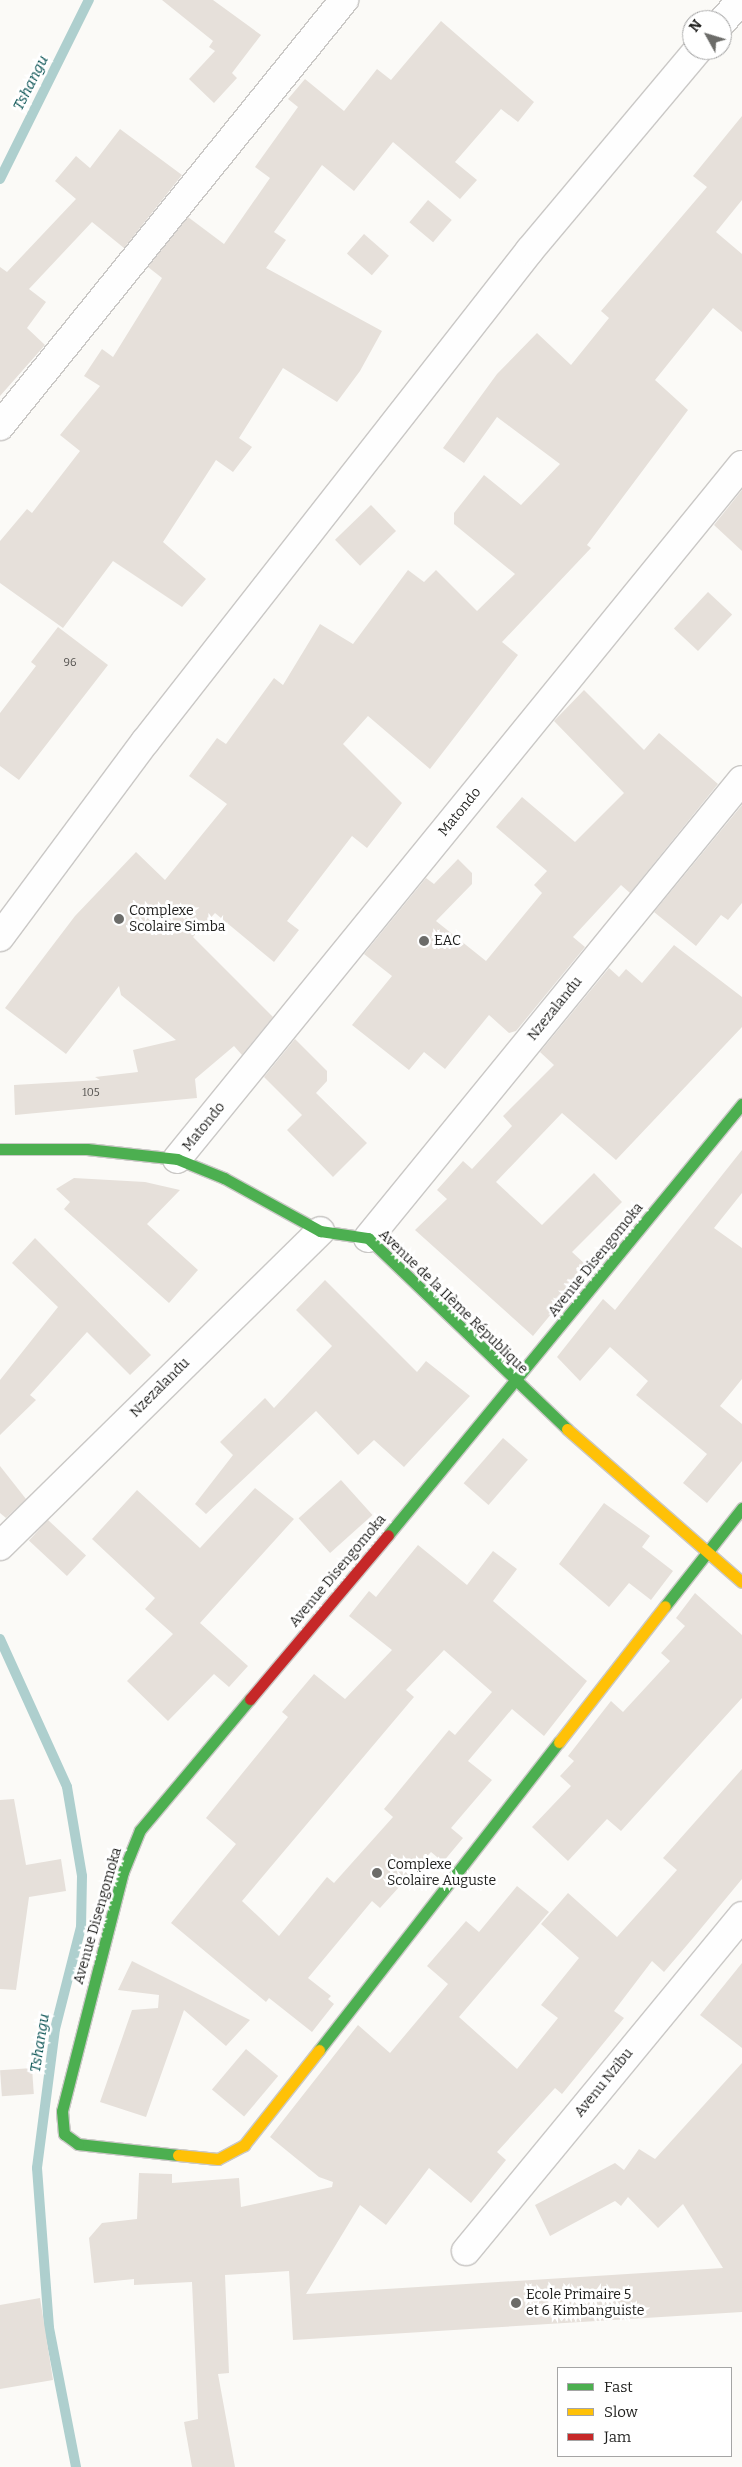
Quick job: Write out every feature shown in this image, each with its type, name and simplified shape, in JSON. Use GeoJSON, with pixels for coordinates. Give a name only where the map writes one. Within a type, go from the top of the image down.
{"type":"FeatureCollection","features":[{"type":"Feature","properties":{"kind":"street"},"geometry":{"type":"LineString","coordinates":[[0,426],[344,0]]}},
{"type":"Feature","properties":{"kind":"street"},"geometry":{"type":"LineString","coordinates":[[732,10],[741,0]]}},
{"type":"Feature","properties":{"kind":"street"},"geometry":{"type":"LineString","coordinates":[[0,937],[151,734],[530,250],[690,60]]}},
{"type":"Feature","properties":{"kind":"street","name":"Matondo"},"geometry":{"type":"LineString","coordinates":[[177,1160],[742,465]]}},
{"type":"Feature","properties":{"kind":"street","name":"Nzezalandu"},"geometry":{"type":"LineString","coordinates":[[368,1238],[742,780]]}},
{"type":"Feature","properties":{"kind":"street","name":"Avenue Disengomoka"},"geometry":{"type":"LineString","coordinates":[[708,1552],[244,2144],[218,2159],[78,2144],[64,2134],[62,2111],[123,1872],[140,1830],[516,1383],[742,1104]]}},
{"type":"Feature","properties":{"kind":"street","name":"Avenue de la IIème République"},"geometry":{"type":"LineString","coordinates":[[0,1149],[87,1149],[177,1160],[224,1178],[320,1231],[368,1238],[516,1383],[742,1582]]}},
{"type":"Feature","properties":{"kind":"street","name":"Nzezalandu"},"geometry":{"type":"LineString","coordinates":[[0,1546],[320,1231]]}},
{"type":"Feature","properties":{"kind":"street"},"geometry":{"type":"LineString","coordinates":[[708,1552],[742,1508]]}},
{"type":"Feature","properties":{"kind":"street","name":"Avenu Nzibu"},"geometry":{"type":"LineString","coordinates":[[466,2251],[742,1916]]}},
{"type":"Feature","properties":{"kind":"building"},"geometry":{"type":"Polygon","coordinates":[[[162,0],[213,0],[261,35],[232,73],[237,78],[214,103],[189,79],[215,51],[209,47],[213,41],[162,0]]]}},
{"type":"Feature","properties":{"kind":"building"},"geometry":{"type":"Polygon","coordinates":[[[441,21],[534,102],[518,122],[501,109],[455,162],[477,180],[460,199],[393,142],[354,191],[322,165],[274,232],[286,240],[266,268],[382,331],[360,371],[337,402],[283,368],[239,438],[252,447],[233,472],[216,460],[163,542],[206,579],[182,607],[113,561],[63,628],[0,583],[0,541],[27,509],[32,513],[80,451],[60,435],[100,386],[84,376],[102,349],[113,357],[162,278],[148,267],[188,217],[224,244],[270,178],[255,167],[298,107],[288,99],[305,79],[344,111],[377,69],[391,80],[441,21]]]}},
{"type":"Feature","properties":{"kind":"building"},"geometry":{"type":"Polygon","coordinates":[[[742,116],[742,200],[716,232],[742,254],[742,332],[713,308],[655,380],[688,410],[587,545],[591,548],[502,642],[518,655],[430,769],[368,716],[343,744],[402,803],[367,848],[352,836],[287,921],[299,930],[274,962],[215,913],[193,937],[273,1017],[242,1055],[234,1046],[195,1079],[197,1098],[15,1115],[14,1085],[100,1080],[95,1077],[138,1072],[133,1050],[176,1040],[121,995],[119,986],[66,1054],[5,1008],[75,916],[136,852],[165,880],[227,804],[189,776],[217,738],[226,744],[274,678],[283,685],[320,624],[353,644],[408,570],[424,582],[436,570],[477,611],[515,574],[454,524],[454,513],[484,475],[521,505],[560,464],[497,417],[464,463],[443,448],[497,374],[537,333],[571,365],[609,318],[601,311],[707,187],[693,176],[742,116]]]}},
{"type":"Feature","properties":{"kind":"building"},"geometry":{"type":"Polygon","coordinates":[[[120,129],[182,175],[124,248],[92,222],[29,289],[46,302],[27,328],[45,345],[0,396],[0,267],[7,272],[76,199],[55,181],[76,156],[90,168],[120,129]]]}},
{"type":"Feature","properties":{"kind":"building"},"geometry":{"type":"Polygon","coordinates":[[[428,200],[452,220],[433,242],[409,222],[428,200]]]}},
{"type":"Feature","properties":{"kind":"building"},"geometry":{"type":"Polygon","coordinates":[[[364,234],[389,256],[372,275],[347,254],[364,234]]]}},
{"type":"Feature","properties":{"kind":"building"},"geometry":{"type":"Polygon","coordinates":[[[742,490],[742,551],[714,525],[742,490]]]}},
{"type":"Feature","properties":{"kind":"building"},"geometry":{"type":"Polygon","coordinates":[[[371,505],[396,531],[360,566],[335,540],[371,505]]]}},
{"type":"Feature","properties":{"kind":"building"},"geometry":{"type":"Polygon","coordinates":[[[708,592],[732,615],[698,651],[674,629],[708,592]]]}},
{"type":"Feature","properties":{"kind":"building"},"geometry":{"type":"Polygon","coordinates":[[[58,627],[108,665],[19,780],[0,766],[0,713],[36,666],[31,662],[58,627]]]}},
{"type":"Feature","properties":{"kind":"building"},"geometry":{"type":"Polygon","coordinates":[[[584,690],[644,750],[659,733],[718,784],[630,893],[621,885],[573,937],[585,947],[516,1031],[509,1033],[489,1015],[445,1069],[424,1052],[409,1070],[352,1025],[392,976],[364,954],[426,878],[434,884],[458,859],[472,873],[472,884],[436,921],[486,961],[542,893],[534,885],[547,871],[496,827],[522,797],[575,842],[624,793],[554,721],[584,690]]]}},
{"type":"Feature","properties":{"kind":"building"},"geometry":{"type":"Polygon","coordinates":[[[742,805],[742,903],[728,920],[721,915],[696,946],[654,912],[742,805]]]}},
{"type":"Feature","properties":{"kind":"building"},"geometry":{"type":"Polygon","coordinates":[[[674,945],[742,997],[742,1027],[616,1160],[562,1113],[496,1182],[542,1225],[594,1173],[622,1202],[572,1252],[585,1264],[575,1275],[580,1279],[533,1336],[415,1230],[447,1199],[437,1190],[463,1161],[472,1169],[512,1126],[503,1116],[554,1065],[540,1052],[609,968],[619,977],[626,969],[642,983],[674,945]]]}},
{"type":"Feature","properties":{"kind":"building"},"geometry":{"type":"Polygon","coordinates":[[[295,1039],[327,1071],[327,1081],[316,1093],[367,1143],[333,1177],[287,1130],[302,1115],[264,1077],[295,1039]]]}},
{"type":"Feature","properties":{"kind":"building"},"geometry":{"type":"Polygon","coordinates":[[[742,1150],[742,1193],[714,1228],[742,1248],[742,1379],[720,1406],[742,1424],[742,1461],[707,1503],[683,1483],[707,1454],[636,1395],[648,1381],[610,1347],[580,1381],[557,1357],[603,1299],[615,1310],[742,1150]]]}},
{"type":"Feature","properties":{"kind":"building"},"geometry":{"type":"Polygon","coordinates":[[[74,1178],[145,1182],[180,1190],[147,1224],[198,1270],[169,1303],[64,1209],[70,1202],[56,1189],[74,1178]]]}},
{"type":"Feature","properties":{"kind":"building"},"geometry":{"type":"Polygon","coordinates":[[[35,1238],[151,1355],[130,1375],[87,1332],[30,1395],[36,1400],[0,1435],[0,1380],[58,1307],[12,1263],[35,1238]]]}},
{"type":"Feature","properties":{"kind":"building"},"geometry":{"type":"Polygon","coordinates":[[[325,1280],[417,1372],[426,1361],[470,1396],[404,1467],[374,1440],[358,1455],[316,1411],[206,1514],[195,1504],[233,1455],[220,1442],[265,1398],[274,1408],[332,1346],[296,1310],[325,1280]]]}},
{"type":"Feature","properties":{"kind":"building"},"geometry":{"type":"Polygon","coordinates":[[[503,1438],[528,1460],[489,1505],[464,1483],[503,1438]]]}},
{"type":"Feature","properties":{"kind":"building"},"geometry":{"type":"Polygon","coordinates":[[[0,1466],[26,1499],[6,1518],[0,1513],[0,1466]]]}},
{"type":"Feature","properties":{"kind":"building"},"geometry":{"type":"Polygon","coordinates":[[[341,1480],[372,1515],[330,1553],[299,1518],[341,1480]]]}},
{"type":"Feature","properties":{"kind":"building"},"geometry":{"type":"Polygon","coordinates":[[[255,1488],[294,1519],[200,1623],[248,1666],[229,1687],[214,1674],[168,1721],[127,1681],[173,1634],[145,1609],[155,1598],[92,1539],[137,1490],[200,1548],[255,1488]]]}},
{"type":"Feature","properties":{"kind":"building"},"geometry":{"type":"Polygon","coordinates":[[[604,1503],[650,1536],[642,1547],[673,1571],[651,1600],[629,1583],[609,1607],[559,1564],[604,1503]]]}},
{"type":"Feature","properties":{"kind":"building"},"geometry":{"type":"Polygon","coordinates":[[[48,1520],[86,1555],[67,1576],[29,1540],[48,1520]]]}},
{"type":"Feature","properties":{"kind":"building"},"geometry":{"type":"Polygon","coordinates":[[[418,1545],[467,1585],[493,1551],[517,1569],[493,1601],[587,1681],[544,1736],[512,1709],[468,1761],[492,1780],[451,1828],[463,1838],[443,1862],[431,1852],[380,1908],[372,1901],[308,1978],[331,1996],[328,1999],[334,2004],[312,2032],[269,1998],[266,2002],[171,1923],[236,1844],[206,1818],[288,1717],[282,1712],[314,1674],[345,1699],[392,1650],[349,1616],[369,1591],[376,1597],[418,1545]],[[444,1650],[406,1690],[414,1697],[242,1901],[279,1936],[327,1877],[334,1883],[393,1817],[384,1809],[449,1730],[455,1735],[492,1692],[444,1650]]]}},
{"type":"Feature","properties":{"kind":"building"},"geometry":{"type":"Polygon","coordinates":[[[695,1593],[742,1635],[742,1698],[621,1831],[607,1819],[568,1861],[532,1827],[571,1786],[560,1776],[574,1761],[568,1756],[611,1701],[623,1712],[670,1661],[661,1653],[685,1626],[676,1618],[695,1593]]]}},
{"type":"Feature","properties":{"kind":"building"},"geometry":{"type":"Polygon","coordinates":[[[742,1769],[742,1879],[664,1972],[652,1961],[614,2011],[624,2018],[562,2094],[555,2088],[497,2152],[506,2160],[471,2203],[429,2168],[386,2225],[360,2205],[306,2294],[723,2268],[683,2204],[658,2228],[628,2197],[621,2206],[615,2201],[550,2236],[535,2205],[615,2163],[624,2170],[639,2149],[655,2159],[742,2063],[742,2312],[293,2340],[289,2271],[225,2275],[229,2373],[218,2374],[235,2467],[192,2467],[184,2422],[198,2419],[192,2282],[134,2285],[134,2279],[94,2283],[89,2238],[102,2223],[137,2219],[139,2173],[172,2174],[172,2183],[239,2178],[241,2207],[332,2187],[333,2182],[319,2177],[270,2137],[358,2025],[390,2053],[448,1984],[427,1966],[466,1921],[479,1932],[517,1886],[549,1912],[459,2017],[517,2069],[558,2018],[541,2005],[579,1958],[541,1924],[568,1893],[617,1937],[677,1870],[663,1858],[742,1769]]]}},
{"type":"Feature","properties":{"kind":"building"},"geometry":{"type":"Polygon","coordinates":[[[14,1799],[26,1865],[61,1859],[66,1891],[29,1897],[16,1990],[0,1989],[0,1800],[14,1799]]]}},
{"type":"Feature","properties":{"kind":"building"},"geometry":{"type":"Polygon","coordinates":[[[132,1961],[250,2020],[226,2046],[184,2010],[146,2117],[100,2102],[132,2010],[158,2008],[159,1995],[118,1990],[132,1961]]]}},
{"type":"Feature","properties":{"kind":"building"},"geometry":{"type":"Polygon","coordinates":[[[742,1963],[742,2048],[700,2015],[742,1963]]]}},
{"type":"Feature","properties":{"kind":"building"},"geometry":{"type":"Polygon","coordinates":[[[246,2049],[278,2076],[244,2117],[212,2090],[246,2049]]]}},
{"type":"Feature","properties":{"kind":"building"},"geometry":{"type":"Polygon","coordinates":[[[32,2068],[34,2094],[2,2096],[0,2070],[32,2068]]]}},
{"type":"Feature","properties":{"kind":"building"},"geometry":{"type":"Polygon","coordinates":[[[40,2298],[53,2380],[0,2389],[0,2305],[40,2298]]]}},
{"type":"Feature","properties":{"kind":"waterway","name":"Tshangu"},"geometry":{"type":"LineString","coordinates":[[0,179],[89,0]]}},
{"type":"Feature","properties":{"kind":"waterway","name":"Tshangu"},"geometry":{"type":"LineString","coordinates":[[0,1639],[67,1787],[82,1876],[81,1927],[55,2029],[37,2168],[49,2328],[76,2467]]}},
{"type":"Feature","properties":{"kind":"traffic: fast"},"geometry":{"type":"LineString","coordinates":[[388,1535],[742,1104]]}},
{"type":"Feature","properties":{"kind":"traffic: fast"},"geometry":{"type":"LineString","coordinates":[[0,1149],[87,1149],[177,1159],[224,1178],[320,1231],[368,1238],[567,1429]]}},
{"type":"Feature","properties":{"kind":"traffic: fast"},"geometry":{"type":"LineString","coordinates":[[665,1606],[742,1508]]}},
{"type":"Feature","properties":{"kind":"traffic: fast"},"geometry":{"type":"LineString","coordinates":[[178,2155],[78,2144],[64,2134],[62,2111],[123,1872],[140,1830],[250,1699]]}},
{"type":"Feature","properties":{"kind":"traffic: fast"},"geometry":{"type":"LineString","coordinates":[[319,2050],[559,1742]]}},
{"type":"Feature","properties":{"kind":"traffic: slow"},"geometry":{"type":"LineString","coordinates":[[567,1429],[742,1582]]}},
{"type":"Feature","properties":{"kind":"traffic: slow"},"geometry":{"type":"LineString","coordinates":[[559,1742],[665,1606]]}},
{"type":"Feature","properties":{"kind":"traffic: slow"},"geometry":{"type":"LineString","coordinates":[[178,2155],[218,2159],[244,2145],[319,2050]]}},
{"type":"Feature","properties":{"kind":"traffic: jam"},"geometry":{"type":"LineString","coordinates":[[250,1699],[388,1535]]}},
{"type":"Feature","properties":{"kind":"place","name":"Complexe Scolaire Simba"},"geometry":{"type":"Point","coordinates":[119,919]}},
{"type":"Feature","properties":{"kind":"place","name":"EAC"},"geometry":{"type":"Point","coordinates":[424,941]}},
{"type":"Feature","properties":{"kind":"place","name":"Complexe Scolaire Auguste"},"geometry":{"type":"Point","coordinates":[377,1873]}},
{"type":"Feature","properties":{"kind":"place","name":"Ecole Primaire 5 et 6 Kimbanguiste"},"geometry":{"type":"Point","coordinates":[516,2303]}}]}
